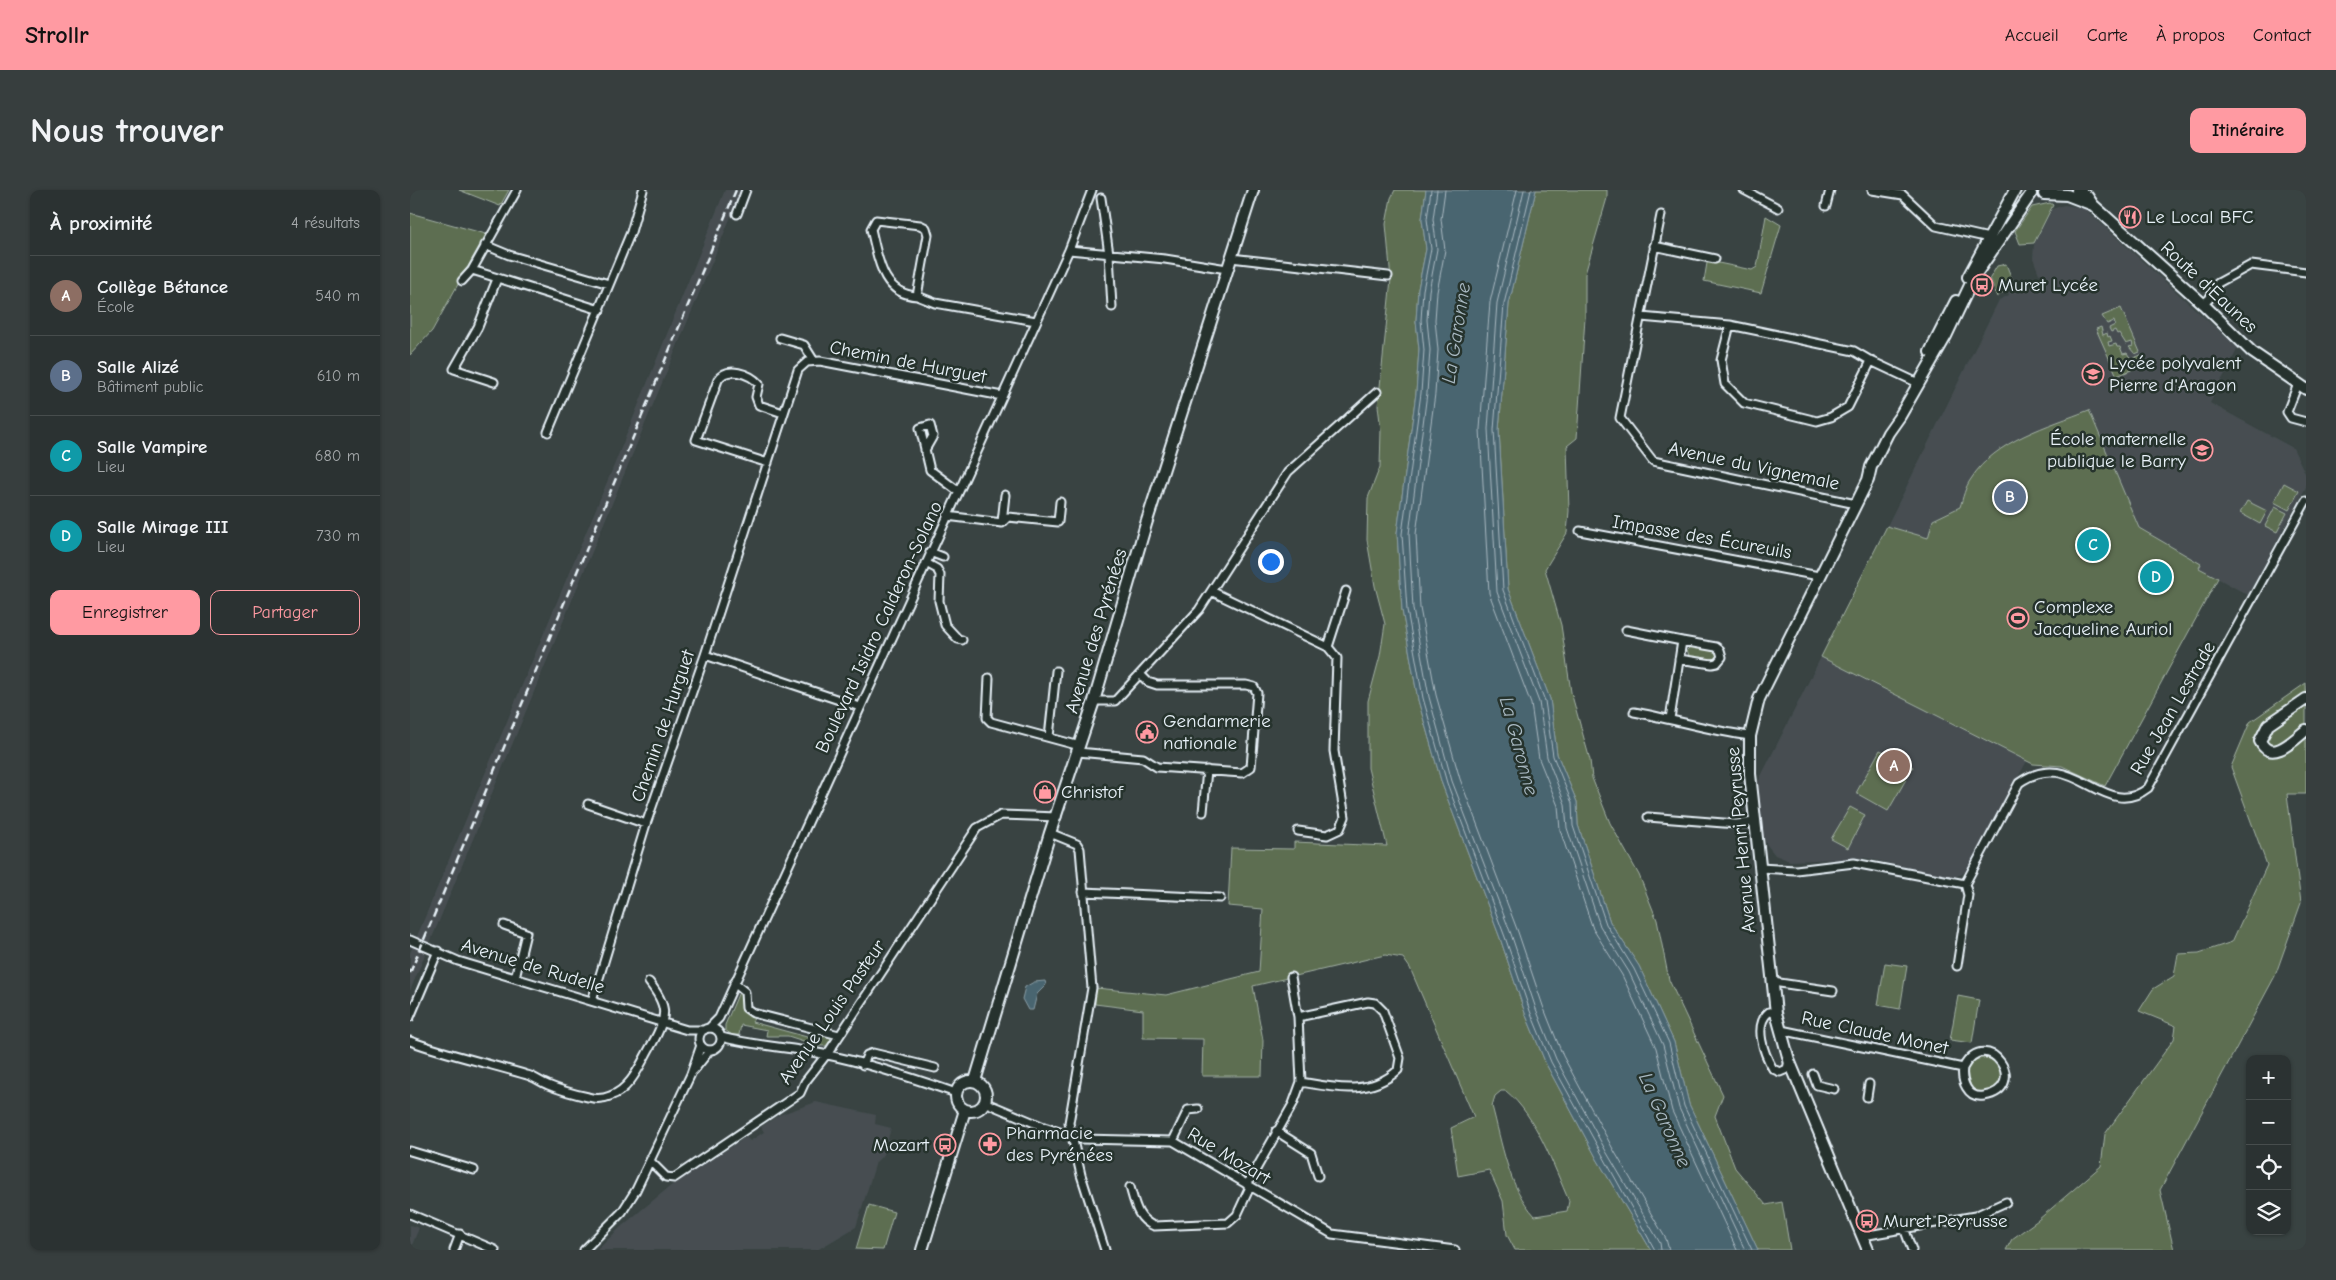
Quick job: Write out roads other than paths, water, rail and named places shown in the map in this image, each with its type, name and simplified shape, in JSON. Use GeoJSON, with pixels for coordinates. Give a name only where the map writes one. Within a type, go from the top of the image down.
{"type":"FeatureCollection","features":[{"type":"Feature","properties":{"kind":"main road","name":"Avenue des Pyrénées"},"geometry":{"type":"LineString","coordinates":[[975,1082],[1050,833],[1057,817],[1094,701],[1146,524],[1253,190]]}},
{"type":"Feature","properties":{"kind":"main road","name":"Avenue Henri Peyrusse"},"geometry":{"type":"LineString","coordinates":[[1920,379],[1932,345],[2015,190]]}},
{"type":"Feature","properties":{"kind":"main road","name":"Route d'Eaunes"},"geometry":{"type":"LineString","coordinates":[[2077,190],[2087,196],[2093,205],[2203,304],[2252,352],[2302,387]]}},
{"type":"Feature","properties":{"kind":"main road","name":"Avenue Henri Peyrusse"},"geometry":{"type":"LineString","coordinates":[[1868,1250],[1796,1079],[1776,1013],[1749,766],[1750,736],[1759,699],[1818,576],[1868,480],[1877,469],[1900,416],[1946,336],[1974,277],[2028,192]]}},
{"type":"Feature","properties":{"kind":"main road","name":"Route d'Eaunes"},"geometry":{"type":"LineString","coordinates":[[2028,192],[2068,195],[2093,205]]}},
{"type":"Feature","properties":{"kind":"main road"},"geometry":{"type":"LineString","coordinates":[[2306,699],[2268,726],[2260,741],[2263,748],[2268,751],[2278,750],[2288,746],[2306,730]]}},
{"type":"Feature","properties":{"kind":"main road"},"geometry":{"type":"LineString","coordinates":[[967,1081],[975,1082],[982,1086],[986,1094],[984,1102],[980,1108],[966,1110],[958,1103],[956,1093],[960,1086],[967,1081]]}},
{"type":"Feature","properties":{"kind":"main road"},"geometry":{"type":"LineString","coordinates":[[922,1250],[966,1110]]}},
{"type":"Feature","properties":{"kind":"street"},"geometry":{"type":"LineString","coordinates":[[462,281],[472,270],[517,190]]}},
{"type":"Feature","properties":{"kind":"street"},"geometry":{"type":"LineString","coordinates":[[548,432],[600,310],[644,190]]}},
{"type":"Feature","properties":{"kind":"street"},"geometry":{"type":"LineString","coordinates":[[737,214],[746,190]]}},
{"type":"Feature","properties":{"kind":"street","name":"Boulevard Isidro Calderon-Solano"},"geometry":{"type":"LineString","coordinates":[[707,1029],[718,1018],[1069,250],[1092,190]]}},
{"type":"Feature","properties":{"kind":"street"},"geometry":{"type":"LineString","coordinates":[[1744,190],[1778,208]]}},
{"type":"Feature","properties":{"kind":"street"},"geometry":{"type":"LineString","coordinates":[[1826,206],[1830,190]]}},
{"type":"Feature","properties":{"kind":"street"},"geometry":{"type":"LineString","coordinates":[[1872,190],[1904,195],[1936,226],[1989,238]]}},
{"type":"Feature","properties":{"kind":"street"},"geometry":{"type":"LineString","coordinates":[[1101,198],[1109,254],[1112,307]]}},
{"type":"Feature","properties":{"kind":"street","name":"Avenue du Vignemale"},"geometry":{"type":"LineString","coordinates":[[1661,215],[1642,317],[1620,418],[1653,460],[1856,504]]}},
{"type":"Feature","properties":{"kind":"street"},"geometry":{"type":"LineString","coordinates":[[917,296],[928,235],[926,228],[920,225],[876,220],[871,229],[882,272],[888,282],[898,291],[935,303],[1036,321]]}},
{"type":"Feature","properties":{"kind":"street"},"geometry":{"type":"LineString","coordinates":[[485,246],[609,284]]}},
{"type":"Feature","properties":{"kind":"street"},"geometry":{"type":"LineString","coordinates":[[1654,246],[1715,259]]}},
{"type":"Feature","properties":{"kind":"street"},"geometry":{"type":"LineString","coordinates":[[1069,250],[1165,259],[1227,269]]}},
{"type":"Feature","properties":{"kind":"street"},"geometry":{"type":"LineString","coordinates":[[1231,258],[1388,276]]}},
{"type":"Feature","properties":{"kind":"street"},"geometry":{"type":"LineString","coordinates":[[2203,304],[2209,299],[2218,283],[2251,265],[2306,272]]}},
{"type":"Feature","properties":{"kind":"street"},"geometry":{"type":"LineString","coordinates":[[472,270],[600,310]]}},
{"type":"Feature","properties":{"kind":"street"},"geometry":{"type":"LineString","coordinates":[[494,382],[454,369],[478,327],[497,279]]}},
{"type":"Feature","properties":{"kind":"street"},"geometry":{"type":"LineString","coordinates":[[1642,317],[1730,325],[1854,351],[1871,362],[1920,379]]}},
{"type":"Feature","properties":{"kind":"street"},"geometry":{"type":"LineString","coordinates":[[1730,325],[1722,360],[1725,384],[1744,403],[1817,421],[1831,417],[1848,407],[1871,362]]}},
{"type":"Feature","properties":{"kind":"street"},"geometry":{"type":"LineString","coordinates":[[780,338],[804,345],[811,362]]}},
{"type":"Feature","properties":{"kind":"street","name":"Chemin de Hurguet"},"geometry":{"type":"LineString","coordinates":[[592,1001],[646,824],[705,654],[798,370],[811,362],[1002,396]]}},
{"type":"Feature","properties":{"kind":"street"},"geometry":{"type":"LineString","coordinates":[[768,463],[696,440],[718,380],[722,374],[729,371],[752,377],[759,384],[756,397],[759,405],[783,413]]}},
{"type":"Feature","properties":{"kind":"street"},"geometry":{"type":"LineString","coordinates":[[2302,387],[2287,412],[2291,418],[2306,422]]}},
{"type":"Feature","properties":{"kind":"street"},"geometry":{"type":"LineString","coordinates":[[1094,701],[1115,701],[1199,610],[1213,592],[1288,472],[1377,392]]}},
{"type":"Feature","properties":{"kind":"street"},"geometry":{"type":"LineString","coordinates":[[925,450],[930,470],[958,491]]}},
{"type":"Feature","properties":{"kind":"street"},"geometry":{"type":"LineString","coordinates":[[1002,522],[1005,495]]}},
{"type":"Feature","properties":{"kind":"street","name":"Rue Jean Lestrade"},"geometry":{"type":"LineString","coordinates":[[1965,884],[2019,783],[2034,774],[2052,770],[2063,772],[2112,796],[2123,798],[2135,796],[2148,788],[2306,501]]}},
{"type":"Feature","properties":{"kind":"street"},"geometry":{"type":"LineString","coordinates":[[947,516],[1002,522],[1008,517],[1058,522],[1060,502]]}},
{"type":"Feature","properties":{"kind":"street","name":"Impasse des Écureuils"},"geometry":{"type":"LineString","coordinates":[[1580,531],[1818,576]]}},
{"type":"Feature","properties":{"kind":"street"},"geometry":{"type":"LineString","coordinates":[[930,552],[943,558]]}},
{"type":"Feature","properties":{"kind":"street"},"geometry":{"type":"LineString","coordinates":[[926,563],[937,570],[940,575],[939,601],[945,625],[958,639],[962,640]]}},
{"type":"Feature","properties":{"kind":"street"},"geometry":{"type":"LineString","coordinates":[[1328,647],[1346,591]]}},
{"type":"Feature","properties":{"kind":"street"},"geometry":{"type":"LineString","coordinates":[[1213,592],[1328,647],[1337,658],[1334,751],[1345,817],[1340,830],[1328,835],[1298,830]]}},
{"type":"Feature","properties":{"kind":"street"},"geometry":{"type":"LineString","coordinates":[[1626,630],[1716,647],[1720,650],[1722,658],[1717,663],[1712,664],[1679,659]]}},
{"type":"Feature","properties":{"kind":"street"},"geometry":{"type":"LineString","coordinates":[[1670,718],[1682,641]]}},
{"type":"Feature","properties":{"kind":"street"},"geometry":{"type":"LineString","coordinates":[[705,654],[860,707]]}},
{"type":"Feature","properties":{"kind":"street"},"geometry":{"type":"LineString","coordinates":[[1050,737],[1056,671]]}},
{"type":"Feature","properties":{"kind":"street"},"geometry":{"type":"LineString","coordinates":[[989,678],[989,720],[1050,737],[1079,749],[1143,758],[1158,767],[1242,773],[1252,768],[1256,690],[1246,685],[1153,684],[1140,674]]}},
{"type":"Feature","properties":{"kind":"street"},"geometry":{"type":"LineString","coordinates":[[1634,712],[1670,718],[1693,727],[1750,736]]}},
{"type":"Feature","properties":{"kind":"street"},"geometry":{"type":"LineString","coordinates":[[1203,812],[1207,770]]}},
{"type":"Feature","properties":{"kind":"street"},"geometry":{"type":"LineString","coordinates":[[588,804],[646,824]]}},
{"type":"Feature","properties":{"kind":"street","name":"Avenue Louis Pasteur"},"geometry":{"type":"LineString","coordinates":[[651,1162],[669,1179],[681,1174],[800,1093],[805,1082],[826,1055],[977,828],[1001,815],[1057,817]]}},
{"type":"Feature","properties":{"kind":"street"},"geometry":{"type":"LineString","coordinates":[[1648,817],[1736,824],[1755,822]]}},
{"type":"Feature","properties":{"kind":"street"},"geometry":{"type":"LineString","coordinates":[[1050,833],[1077,844],[1080,849],[1092,988],[1069,1123],[1070,1135],[1081,1175],[1105,1250]]}},
{"type":"Feature","properties":{"kind":"street"},"geometry":{"type":"LineString","coordinates":[[1760,868],[1796,870],[1854,863],[1965,884],[1968,895],[1957,966]]}},
{"type":"Feature","properties":{"kind":"street"},"geometry":{"type":"LineString","coordinates":[[1083,892],[1220,898]]}},
{"type":"Feature","properties":{"kind":"street"},"geometry":{"type":"LineString","coordinates":[[504,925],[526,933],[515,978]]}},
{"type":"Feature","properties":{"kind":"street"},"geometry":{"type":"LineString","coordinates":[[410,940],[438,951]]}},
{"type":"Feature","properties":{"kind":"street","name":"Avenue de Rudelle"},"geometry":{"type":"LineString","coordinates":[[410,1017],[438,951],[458,961],[687,1030],[707,1029],[720,1037]]}},
{"type":"Feature","properties":{"kind":"street"},"geometry":{"type":"LineString","coordinates":[[1130,1188],[1137,1211],[1144,1222],[1154,1226],[1228,1223],[1237,1215],[1276,1131],[1293,1104],[1301,1082],[1298,1017],[1291,977]]}},
{"type":"Feature","properties":{"kind":"street"},"geometry":{"type":"LineString","coordinates":[[410,1041],[442,1053],[466,1056],[533,1077],[548,1085],[588,1097],[602,1098],[621,1091],[629,1082],[654,1039],[661,1022],[664,1014],[662,1000],[649,982]]}},
{"type":"Feature","properties":{"kind":"street"},"geometry":{"type":"LineString","coordinates":[[1773,982],[1833,992]]}},
{"type":"Feature","properties":{"kind":"street"},"geometry":{"type":"LineString","coordinates":[[734,983],[745,992],[746,1008],[753,1013],[839,1035]]}},
{"type":"Feature","properties":{"kind":"street"},"geometry":{"type":"LineString","coordinates":[[1298,1017],[1368,1002],[1375,1003],[1383,1011],[1400,1058],[1398,1070],[1387,1080],[1358,1088],[1342,1090],[1301,1082]]}},
{"type":"Feature","properties":{"kind":"street"},"geometry":{"type":"LineString","coordinates":[[1776,1013],[1769,1012],[1763,1017],[1761,1026],[1764,1049],[1773,1069],[1780,1072],[1788,1069],[1789,1060]]}},
{"type":"Feature","properties":{"kind":"street","name":"Boulevard Isidro Calderon-Solano"},"geometry":{"type":"LineString","coordinates":[[718,1018],[720,1037]]}},
{"type":"Feature","properties":{"kind":"street"},"geometry":{"type":"LineString","coordinates":[[584,1250],[622,1212],[651,1162],[691,1074],[700,1042],[707,1029]]}},
{"type":"Feature","properties":{"kind":"street","name":"Avenue de Rudelle"},"geometry":{"type":"LineString","coordinates":[[687,1030],[710,1050]]}},
{"type":"Feature","properties":{"kind":"street","name":"Rue Claude Monet"},"geometry":{"type":"LineString","coordinates":[[1781,1030],[1963,1068]]}},
{"type":"Feature","properties":{"kind":"street"},"geometry":{"type":"LineString","coordinates":[[691,1074],[720,1037],[739,1042],[785,1046],[826,1055],[956,1093]]}},
{"type":"Feature","properties":{"kind":"street","name":"Rue Claude Monet"},"geometry":{"type":"LineString","coordinates":[[1988,1052],[2000,1060],[2006,1070],[2004,1084],[1994,1094],[1980,1097],[1967,1090],[1961,1078],[1963,1068],[1967,1059],[1975,1054],[1988,1052]]}},
{"type":"Feature","properties":{"kind":"street"},"geometry":{"type":"LineString","coordinates":[[863,1065],[867,1055],[873,1053],[935,1068]]}},
{"type":"Feature","properties":{"kind":"street"},"geometry":{"type":"LineString","coordinates":[[1796,1079],[1815,1074],[1817,1085],[1834,1088]]}},
{"type":"Feature","properties":{"kind":"street"},"geometry":{"type":"LineString","coordinates":[[1867,1096],[1869,1084]]}},
{"type":"Feature","properties":{"kind":"street","name":"Rue Mozart"},"geometry":{"type":"LineString","coordinates":[[984,1102],[1081,1140],[1173,1141],[1332,1234],[1455,1250]]}},
{"type":"Feature","properties":{"kind":"street"},"geometry":{"type":"LineString","coordinates":[[1173,1141],[1188,1110],[1198,1109]]}},
{"type":"Feature","properties":{"kind":"street"},"geometry":{"type":"LineString","coordinates":[[1276,1131],[1311,1152],[1318,1176]]}},
{"type":"Feature","properties":{"kind":"street"},"geometry":{"type":"LineString","coordinates":[[410,1150],[474,1170]]}},
{"type":"Feature","properties":{"kind":"street"},"geometry":{"type":"LineString","coordinates":[[1863,1236],[1975,1216],[2006,1202]]}},
{"type":"Feature","properties":{"kind":"street"},"geometry":{"type":"LineString","coordinates":[[410,1214],[495,1250]]}},
{"type":"Feature","properties":{"kind":"street"},"geometry":{"type":"LineString","coordinates":[[1904,1228],[1912,1250]]}},
{"type":"Feature","properties":{"kind":"street"},"geometry":{"type":"LineString","coordinates":[[454,1250],[460,1234]]}},
{"type":"Feature","properties":{"kind":"water","name":"La Garonne"},"geometry":{"type":"Polygon","coordinates":[[[1426,190],[1536,190],[1509,304],[1499,430],[1508,589],[1550,699],[1557,754],[1577,802],[1578,825],[1610,922],[1639,966],[1674,1042],[1689,1104],[1758,1250],[1651,1250],[1597,1159],[1546,1064],[1525,1013],[1500,938],[1442,784],[1418,700],[1402,610],[1397,533],[1416,393],[1419,349],[1416,321],[1418,289],[1426,249],[1422,219],[1426,190]]]}},
{"type":"Feature","properties":{"kind":"water"},"geometry":{"type":"Polygon","coordinates":[[[1045,981],[1046,985],[1037,994],[1033,1010],[1028,1010],[1022,999],[1025,987],[1034,982],[1045,981]]]}},
{"type":"Feature","properties":{"kind":"railway"},"geometry":{"type":"LineString","coordinates":[[410,973],[736,190]]}},
{"type":"Feature","properties":{"kind":"place","name":"Le Local BFC"},"geometry":{"type":"Point","coordinates":[2130,217]}},
{"type":"Feature","properties":{"kind":"place","name":"Muret Lycée"},"geometry":{"type":"Point","coordinates":[1982,285]}},
{"type":"Feature","properties":{"kind":"place","name":"Lycée polyvalent Pierre d'Aragon"},"geometry":{"type":"Point","coordinates":[2093,374]}},
{"type":"Feature","properties":{"kind":"place","name":"École maternelle publique le Barry"},"geometry":{"type":"Point","coordinates":[2202,450]}},
{"type":"Feature","properties":{"kind":"place","name":"Salle Alizé"},"geometry":{"type":"Point","coordinates":[2010,497]}},
{"type":"Feature","properties":{"kind":"place","name":"Salle Vampire"},"geometry":{"type":"Point","coordinates":[2093,545]}},
{"type":"Feature","properties":{"kind":"place","name":"Salle Mirage III"},"geometry":{"type":"Point","coordinates":[2156,577]}},
{"type":"Feature","properties":{"kind":"place","name":"Complexe Jacqueline Auriol"},"geometry":{"type":"Point","coordinates":[2018,618]}},
{"type":"Feature","properties":{"kind":"place","name":"Gendarmerie nationale"},"geometry":{"type":"Point","coordinates":[1147,732]}},
{"type":"Feature","properties":{"kind":"place","name":"Collège Bétance"},"geometry":{"type":"Point","coordinates":[1894,766]}},
{"type":"Feature","properties":{"kind":"place","name":"Christof"},"geometry":{"type":"Point","coordinates":[1045,792]}},
{"type":"Feature","properties":{"kind":"place","name":"Pharmacie des Pyrénées"},"geometry":{"type":"Point","coordinates":[990,1144]}},
{"type":"Feature","properties":{"kind":"place","name":"Mozart"},"geometry":{"type":"Point","coordinates":[945,1145]}},
{"type":"Feature","properties":{"kind":"place","name":"Muret Peyrusse"},"geometry":{"type":"Point","coordinates":[1867,1221]}}]}
